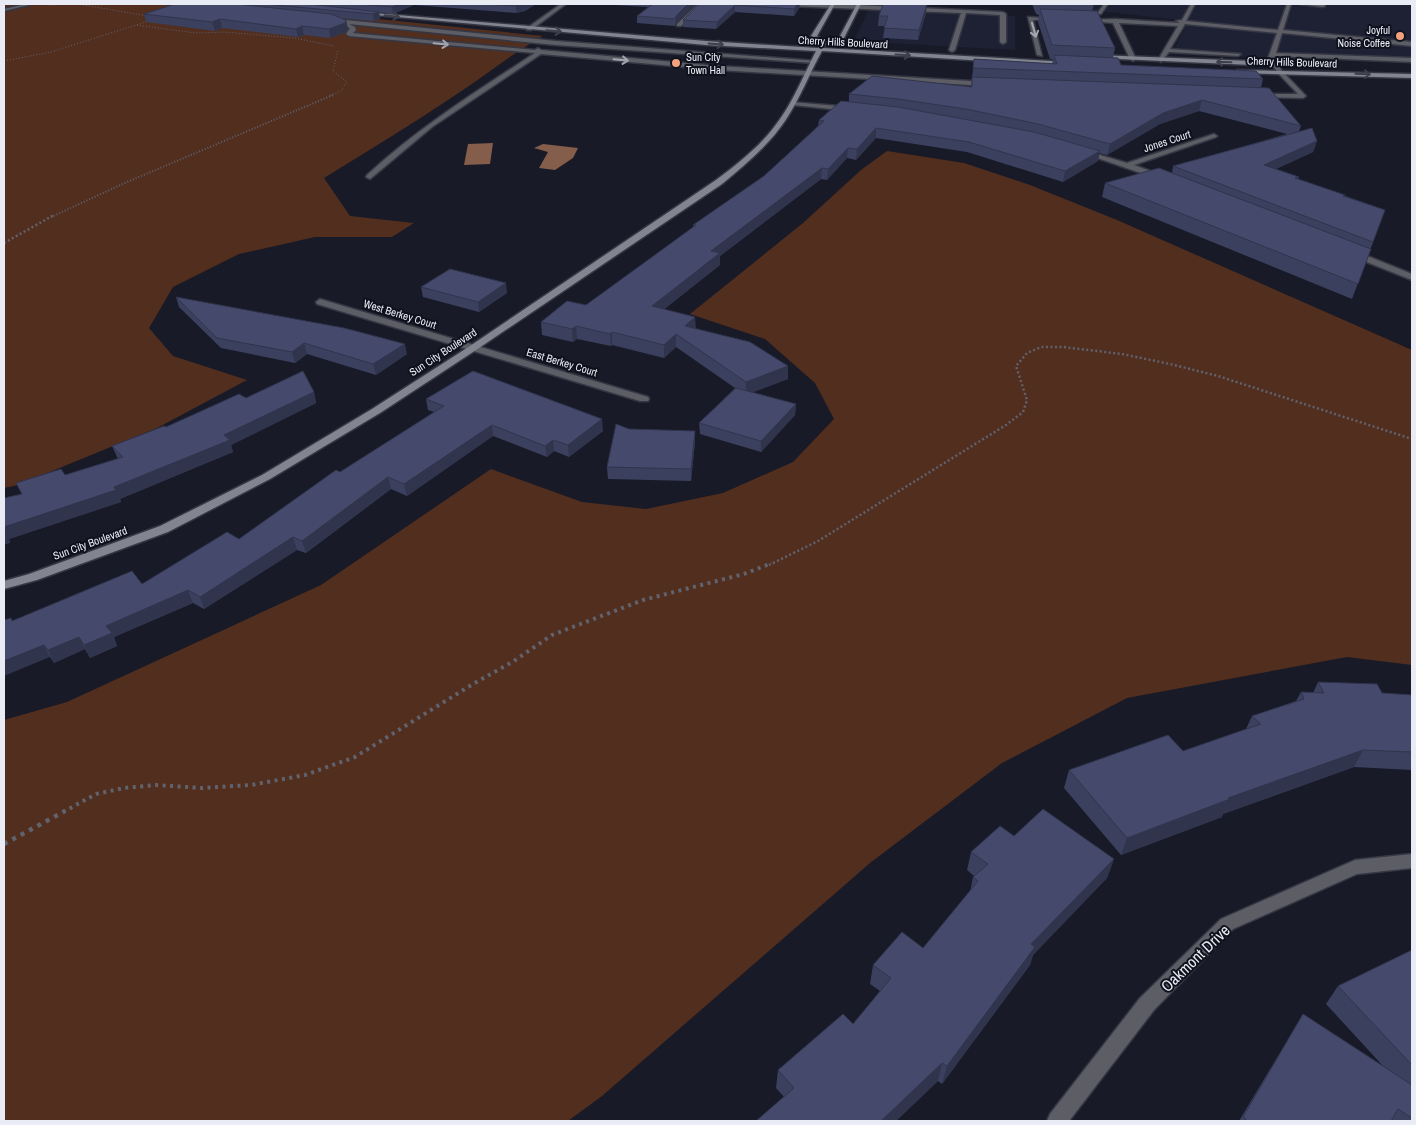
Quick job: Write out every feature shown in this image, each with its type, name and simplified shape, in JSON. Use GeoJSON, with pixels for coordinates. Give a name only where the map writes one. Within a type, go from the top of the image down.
{"type":"FeatureCollection","features":[{"type":"Feature","properties":{"kind":"street"},"geometry":{"type":"LineString","coordinates":[[4,10],[31,4]]}},
{"type":"Feature","properties":{"kind":"street"},"geometry":{"type":"LineString","coordinates":[[514,39],[564,4]]}},
{"type":"Feature","properties":{"kind":"street"},"geometry":{"type":"LineString","coordinates":[[679,25],[701,4]]}},
{"type":"Feature","properties":{"kind":"street"},"geometry":{"type":"LineString","coordinates":[[764,4],[858,5],[964,12],[1003,11],[1003,42]]}},
{"type":"Feature","properties":{"kind":"street"},"geometry":{"type":"LineString","coordinates":[[934,10],[937,4]]}},
{"type":"Feature","properties":{"kind":"street"},"geometry":{"type":"LineString","coordinates":[[1099,13],[1106,4]]}},
{"type":"Feature","properties":{"kind":"street"},"geometry":{"type":"LineString","coordinates":[[1161,60],[1193,4]]}},
{"type":"Feature","properties":{"kind":"street"},"geometry":{"type":"LineString","coordinates":[[1254,94],[1303,96],[1280,72],[1277,64],[1271,58],[1288,4]]}},
{"type":"Feature","properties":{"kind":"street"},"geometry":{"type":"LineString","coordinates":[[1302,4],[1323,6],[1323,4]]}},
{"type":"Feature","properties":{"kind":"street","name":"Sun City Boulevard"},"geometry":{"type":"LineString","coordinates":[[4,585],[33,577],[172,525],[266,477],[376,411],[473,348],[719,182],[751,156],[770,136],[793,103],[824,43],[840,39],[858,5]]}},
{"type":"Feature","properties":{"kind":"street"},"geometry":{"type":"LineString","coordinates":[[824,43],[814,36],[832,6]]}},
{"type":"Feature","properties":{"kind":"street"},"geometry":{"type":"LineString","coordinates":[[383,8],[677,34]]}},
{"type":"Feature","properties":{"kind":"street"},"geometry":{"type":"LineString","coordinates":[[952,50],[964,12]]}},
{"type":"Feature","properties":{"kind":"street"},"geometry":{"type":"LineString","coordinates":[[1092,12],[1108,14]]}},
{"type":"Feature","properties":{"kind":"street","name":"Cherry Hills Boulevard"},"geometry":{"type":"LineString","coordinates":[[360,13],[529,29],[819,51],[1080,64]]}},
{"type":"Feature","properties":{"kind":"street"},"geometry":{"type":"LineString","coordinates":[[855,13],[863,13]]}},
{"type":"Feature","properties":{"kind":"street"},"geometry":{"type":"LineString","coordinates":[[916,16],[963,18]]}},
{"type":"Feature","properties":{"kind":"street"},"geometry":{"type":"LineString","coordinates":[[1040,55],[1030,18],[1059,19]]}},
{"type":"Feature","properties":{"kind":"street"},"geometry":{"type":"LineString","coordinates":[[1116,18],[1134,59]]}},
{"type":"Feature","properties":{"kind":"street"},"geometry":{"type":"LineString","coordinates":[[1077,19],[1116,18],[1279,30],[1412,44]]}},
{"type":"Feature","properties":{"kind":"street"},"geometry":{"type":"LineString","coordinates":[[326,20],[543,42],[814,61]]}},
{"type":"Feature","properties":{"kind":"street"},"geometry":{"type":"LineString","coordinates":[[335,21],[353,30],[392,26]]}},
{"type":"Feature","properties":{"kind":"street"},"geometry":{"type":"LineString","coordinates":[[353,30],[349,34],[539,53],[772,71],[999,84]]}},
{"type":"Feature","properties":{"kind":"street"},"geometry":{"type":"LineString","coordinates":[[539,53],[538,48],[543,42]]}},
{"type":"Feature","properties":{"kind":"street","name":"Cherry Hills Boulevard"},"geometry":{"type":"LineString","coordinates":[[814,42],[870,45]]}},
{"type":"Feature","properties":{"kind":"street","name":"Cherry Hills Boulevard"},"geometry":{"type":"LineString","coordinates":[[888,46],[916,48]]}},
{"type":"Feature","properties":{"kind":"street"},"geometry":{"type":"LineString","coordinates":[[943,50],[962,50]]}},
{"type":"Feature","properties":{"kind":"street"},"geometry":{"type":"LineString","coordinates":[[1166,50],[1238,54]]}},
{"type":"Feature","properties":{"kind":"street"},"geometry":{"type":"LineString","coordinates":[[370,177],[394,154],[424,130],[539,53]]}},
{"type":"Feature","properties":{"kind":"street"},"geometry":{"type":"LineString","coordinates":[[1031,54],[1050,55]]}},
{"type":"Feature","properties":{"kind":"street"},"geometry":{"type":"LineString","coordinates":[[1271,54],[1412,60]]}},
{"type":"Feature","properties":{"kind":"street","name":"Cherry Hills Boulevard"},"geometry":{"type":"LineString","coordinates":[[1087,57],[1259,64]]}},
{"type":"Feature","properties":{"kind":"street"},"geometry":{"type":"LineString","coordinates":[[772,71],[780,59]]}},
{"type":"Feature","properties":{"kind":"street","name":"Cherry Hills Boulevard"},"geometry":{"type":"LineString","coordinates":[[1269,64],[1286,64]]}},
{"type":"Feature","properties":{"kind":"street","name":"Cherry Hills Boulevard"},"geometry":{"type":"LineString","coordinates":[[1235,71],[1412,76]]}},
{"type":"Feature","properties":{"kind":"street"},"geometry":{"type":"LineString","coordinates":[[793,103],[859,110]]}},
{"type":"Feature","properties":{"kind":"street","name":"Jones Court"},"geometry":{"type":"LineString","coordinates":[[1127,165],[1214,136]]}},
{"type":"Feature","properties":{"kind":"street"},"geometry":{"type":"LineString","coordinates":[[1071,149],[1127,165],[1173,183]]}},
{"type":"Feature","properties":{"kind":"street"},"geometry":{"type":"LineString","coordinates":[[1348,252],[1412,277]]}},
{"type":"Feature","properties":{"kind":"street","name":"West Berkey Court"},"geometry":{"type":"LineString","coordinates":[[320,302],[473,348]]}},
{"type":"Feature","properties":{"kind":"street","name":"East Berkey Court"},"geometry":{"type":"LineString","coordinates":[[473,348],[644,399]]}},
{"type":"Feature","properties":{"kind":"street","name":"Oakmont Drive"},"geometry":{"type":"LineString","coordinates":[[1057,1121],[1147,1004],[1226,924],[1355,867],[1412,861]]}},
{"type":"Feature","properties":{"kind":"path"},"geometry":{"type":"LineString","coordinates":[[43,5],[71,4]]}},
{"type":"Feature","properties":{"kind":"path"},"geometry":{"type":"LineString","coordinates":[[77,4],[96,5],[148,16]]}},
{"type":"Feature","properties":{"kind":"path"},"geometry":{"type":"LineString","coordinates":[[4,61],[51,52],[156,17]]}},
{"type":"Feature","properties":{"kind":"path"},"geometry":{"type":"LineString","coordinates":[[4,243],[48,218],[101,193],[305,104],[341,91],[347,82],[333,71],[339,50],[338,47],[330,44],[294,38],[225,32],[196,33],[136,25]]}},
{"type":"Feature","properties":{"kind":"path"},"geometry":{"type":"LineString","coordinates":[[4,844],[96,794],[124,788],[156,785],[202,788],[251,785],[305,775],[355,757],[552,636],[643,600],[744,574],[784,559],[818,541],[1023,412],[1027,400],[1016,366],[1022,357],[1032,350],[1059,347],[1093,349],[1164,362],[1257,388],[1412,439]]}},
{"type":"Feature","properties":{"kind":"shaded area"},"geometry":{"type":"Polygon","coordinates":[[[4,4],[231,4],[543,36],[468,87],[324,178],[350,216],[414,223],[392,237],[315,237],[239,254],[173,287],[149,328],[173,356],[247,380],[157,428],[18,485],[4,488],[4,4]]]}},
{"type":"Feature","properties":{"kind":"shaded area"},"geometry":{"type":"Polygon","coordinates":[[[1056,4],[1412,4],[1412,63],[1172,54],[1188,21],[1089,10],[1056,4]]]}},
{"type":"Feature","properties":{"kind":"shaded area"},"geometry":{"type":"Polygon","coordinates":[[[870,8],[1015,16],[1015,50],[869,42],[855,38],[870,8]]]}},
{"type":"Feature","properties":{"kind":"shaded area"},"geometry":{"type":"Polygon","coordinates":[[[493,143],[490,164],[464,165],[468,144],[493,143]]]}},
{"type":"Feature","properties":{"kind":"shaded area"},"geometry":{"type":"Polygon","coordinates":[[[543,144],[578,148],[573,158],[555,170],[539,168],[548,152],[534,148],[543,144]]]}},
{"type":"Feature","properties":{"kind":"shaded area"},"geometry":{"type":"Polygon","coordinates":[[[887,151],[964,163],[1030,185],[1117,220],[1412,350],[1412,665],[1347,657],[1127,698],[1002,763],[870,863],[602,1096],[568,1121],[4,1121],[4,720],[67,702],[321,585],[491,469],[582,502],[646,509],[723,493],[793,462],[834,419],[815,383],[765,339],[690,314],[803,223],[861,170],[887,151]]]}},
{"type":"Feature","properties":{"kind":"building"},"geometry":{"type":"Polygon","coordinates":[[[175,4],[236,4],[331,14],[346,20],[345,23],[329,29],[302,26],[296,29],[220,19],[212,22],[144,14],[175,4]]]}},
{"type":"Feature","properties":{"kind":"building"},"geometry":{"type":"Polygon","coordinates":[[[264,4],[309,4],[379,12],[373,14],[264,4]]]}},
{"type":"Feature","properties":{"kind":"building"},"geometry":{"type":"Polygon","coordinates":[[[359,4],[399,4],[392,7],[359,4]]]}},
{"type":"Feature","properties":{"kind":"building"},"geometry":{"type":"Polygon","coordinates":[[[486,4],[524,4],[516,6],[486,4]]]}},
{"type":"Feature","properties":{"kind":"building"},"geometry":{"type":"Polygon","coordinates":[[[653,4],[688,4],[675,19],[637,16],[653,4]]]}},
{"type":"Feature","properties":{"kind":"building"},"geometry":{"type":"Polygon","coordinates":[[[699,4],[798,4],[794,9],[735,5],[717,22],[683,20],[699,4]]]}},
{"type":"Feature","properties":{"kind":"building"},"geometry":{"type":"Polygon","coordinates":[[[883,4],[927,4],[919,30],[884,28],[888,16],[879,16],[883,4]]]}},
{"type":"Feature","properties":{"kind":"building"},"geometry":{"type":"Polygon","coordinates":[[[1040,9],[1097,11],[1115,48],[1052,45],[1040,9]]]}},
{"type":"Feature","properties":{"kind":"building"},"geometry":{"type":"Polygon","coordinates":[[[1054,55],[1118,58],[1121,65],[1256,71],[1263,79],[973,68],[974,59],[1057,64],[1054,55]]]}},
{"type":"Feature","properties":{"kind":"building"},"geometry":{"type":"Polygon","coordinates":[[[872,76],[972,87],[972,77],[1269,88],[1301,126],[1202,100],[1163,113],[1110,144],[1038,124],[966,109],[849,94],[872,76]]]}},
{"type":"Feature","properties":{"kind":"building"},"geometry":{"type":"Polygon","coordinates":[[[841,101],[898,107],[1034,132],[1100,151],[1065,171],[969,142],[876,128],[857,149],[848,148],[828,169],[822,168],[711,251],[720,253],[652,306],[695,317],[685,326],[750,342],[788,366],[746,382],[676,334],[664,345],[612,332],[610,334],[576,326],[572,329],[541,322],[567,301],[586,305],[696,225],[693,225],[764,176],[824,121],[819,120],[841,101]]]}},
{"type":"Feature","properties":{"kind":"building"},"geometry":{"type":"Polygon","coordinates":[[[1312,128],[1317,141],[1264,165],[1345,195],[1343,196],[1385,210],[1373,242],[1173,166],[1312,128]]]}},
{"type":"Feature","properties":{"kind":"building"},"geometry":{"type":"Polygon","coordinates":[[[1159,168],[1371,249],[1358,284],[1105,183],[1159,168]]]}},
{"type":"Feature","properties":{"kind":"building"},"geometry":{"type":"Polygon","coordinates":[[[450,269],[506,283],[478,302],[421,287],[450,269]]]}},
{"type":"Feature","properties":{"kind":"building"},"geometry":{"type":"Polygon","coordinates":[[[176,297],[344,328],[405,344],[373,364],[304,343],[292,352],[217,338],[176,297]]]}},
{"type":"Feature","properties":{"kind":"building"},"geometry":{"type":"Polygon","coordinates":[[[303,371],[314,392],[224,435],[230,440],[114,487],[116,490],[4,527],[4,498],[22,494],[16,483],[61,469],[65,475],[123,457],[112,446],[164,426],[166,427],[239,394],[246,398],[303,371]]]}},
{"type":"Feature","properties":{"kind":"building"},"geometry":{"type":"Polygon","coordinates":[[[473,371],[602,419],[568,445],[553,440],[545,446],[492,425],[404,484],[388,477],[302,541],[293,537],[200,597],[188,590],[106,626],[112,633],[84,645],[79,637],[48,650],[44,645],[4,661],[4,620],[11,618],[12,621],[132,571],[142,584],[227,532],[239,539],[336,470],[340,472],[444,406],[426,399],[473,371]]]}},
{"type":"Feature","properties":{"kind":"building"},"geometry":{"type":"Polygon","coordinates":[[[736,388],[796,404],[761,441],[699,423],[736,388]]]}},
{"type":"Feature","properties":{"kind":"building"},"geometry":{"type":"Polygon","coordinates":[[[616,424],[629,429],[695,431],[691,469],[607,467],[616,424]]]}},
{"type":"Feature","properties":{"kind":"building"},"geometry":{"type":"Polygon","coordinates":[[[1318,682],[1377,684],[1382,693],[1412,695],[1412,752],[1363,750],[1228,798],[1230,799],[1127,838],[1069,770],[1168,735],[1183,751],[1261,724],[1252,716],[1304,699],[1301,692],[1324,693],[1318,682]]]}},
{"type":"Feature","properties":{"kind":"building"},"geometry":{"type":"Polygon","coordinates":[[[1043,809],[1114,859],[1031,944],[1035,947],[947,1066],[942,1063],[881,1121],[756,1121],[794,1088],[778,1070],[843,1014],[853,1024],[891,978],[873,965],[902,932],[923,948],[978,881],[973,877],[988,864],[971,852],[1000,826],[1014,836],[1043,809]]]}},
{"type":"Feature","properties":{"kind":"building"},"geometry":{"type":"Polygon","coordinates":[[[1412,950],[1412,1065],[1338,986],[1412,950]]]}},
{"type":"Feature","properties":{"kind":"building"},"geometry":{"type":"Polygon","coordinates":[[[1303,1014],[1412,1085],[1412,1118],[1398,1109],[1391,1121],[1245,1121],[1246,1119],[1243,1117],[1303,1014]]]}},
{"type":"Feature","properties":{"kind":"place","name":"Joyful Noise Coffee"},"geometry":{"type":"Point","coordinates":[1400,36]}},
{"type":"Feature","properties":{"kind":"place","name":"Sun City Town Hall"},"geometry":{"type":"Point","coordinates":[676,63]}}]}
